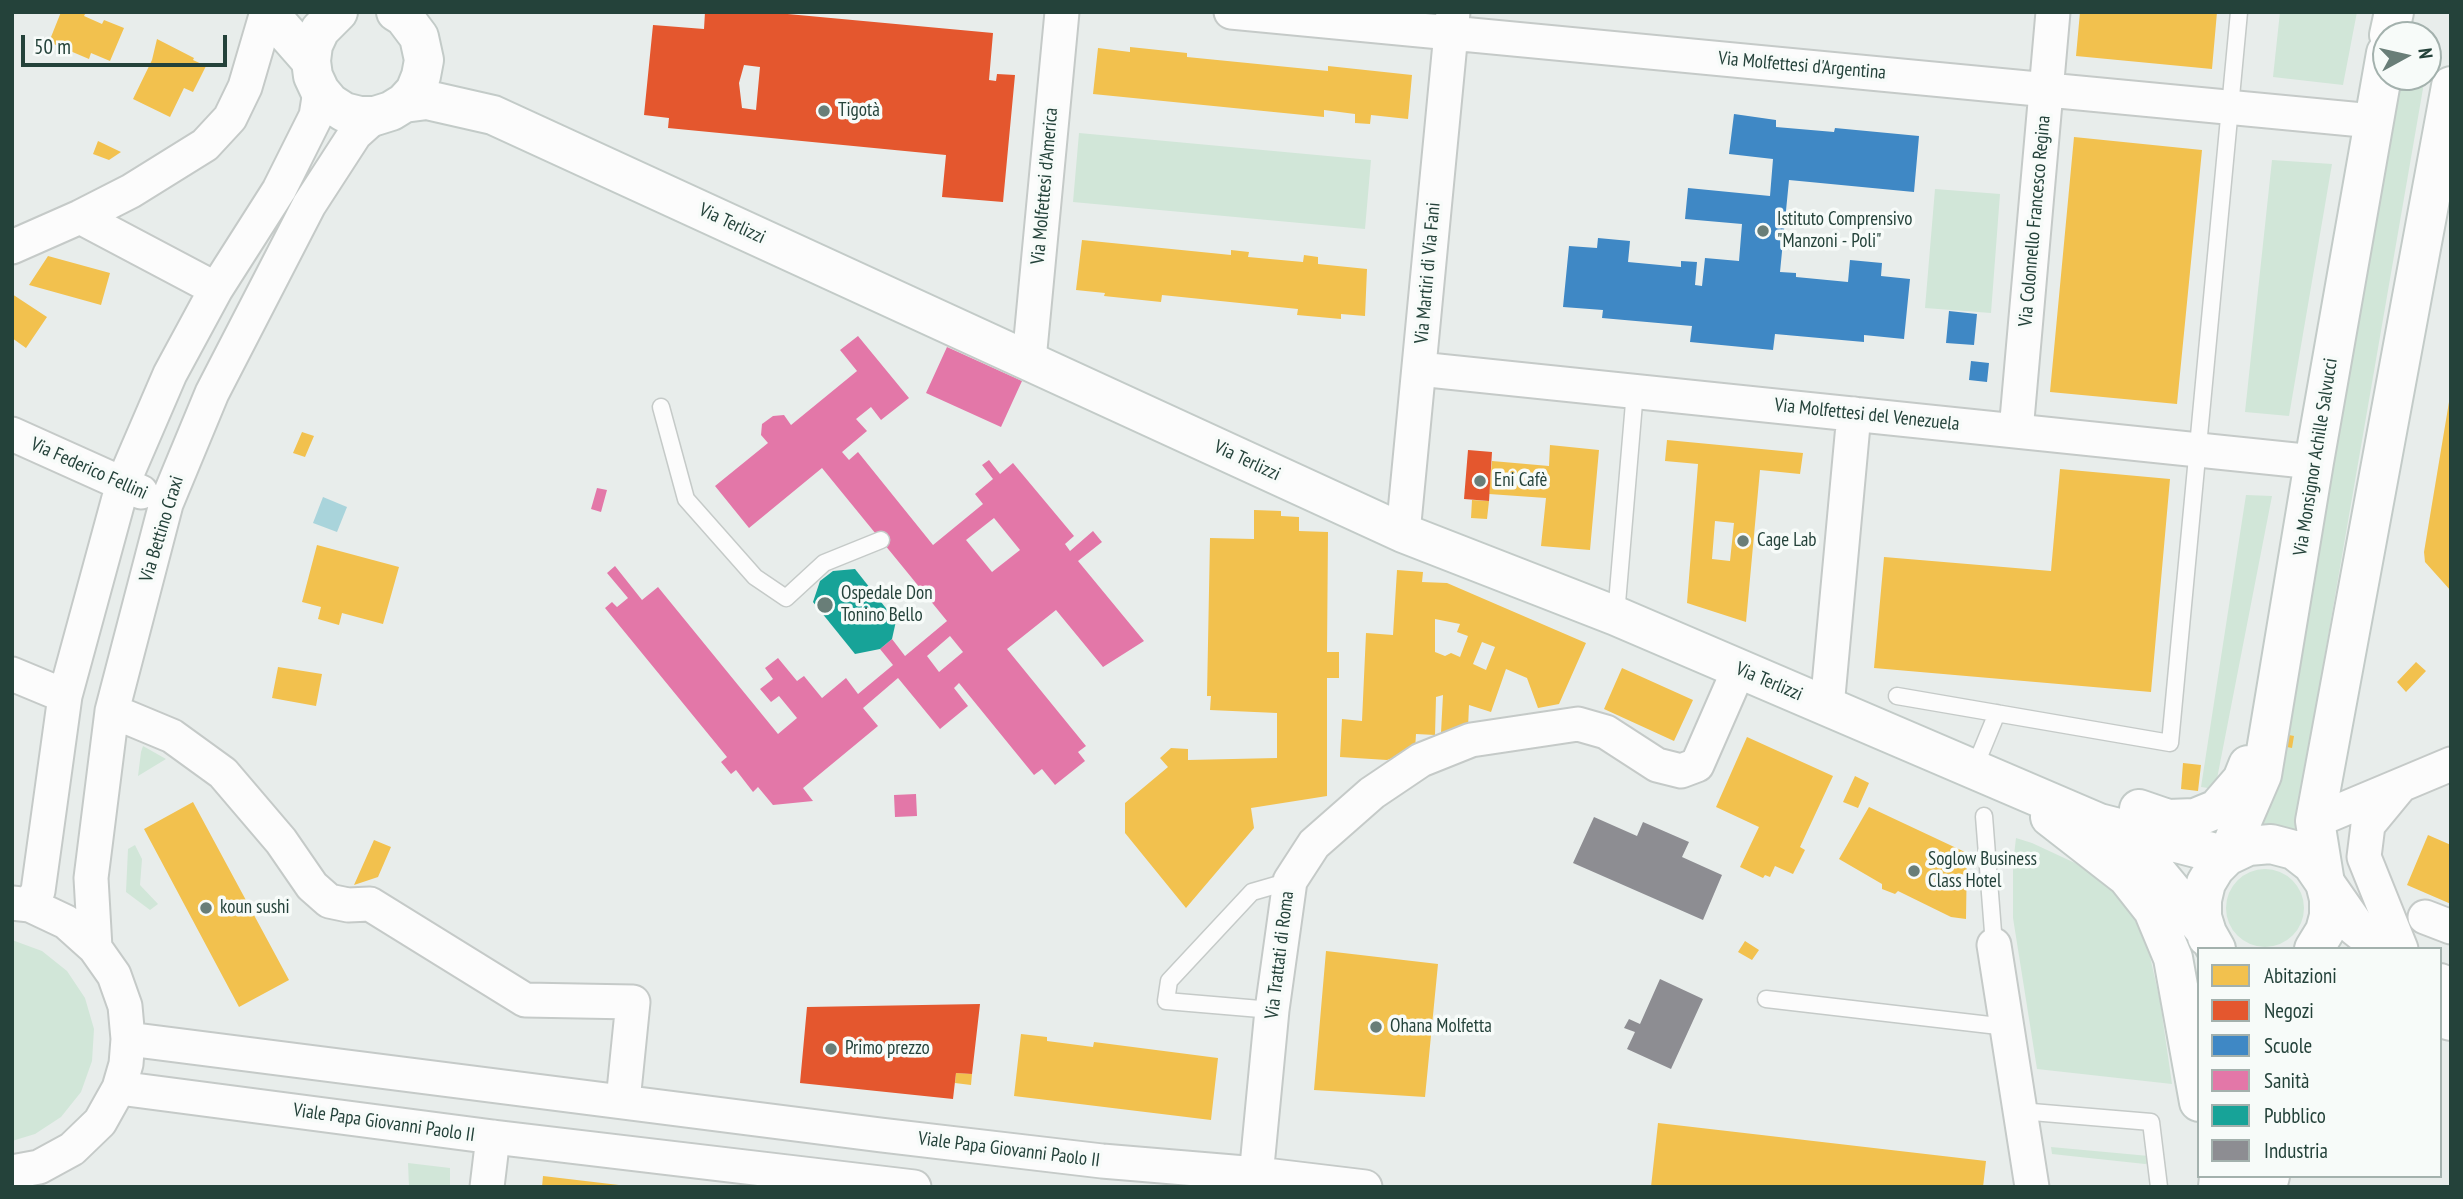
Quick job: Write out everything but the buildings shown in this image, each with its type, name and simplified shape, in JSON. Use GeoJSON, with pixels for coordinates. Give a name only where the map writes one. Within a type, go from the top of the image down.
{"type":"FeatureCollection","features":[{"type":"Feature","properties":{"kind":"main road","name":"Via Terlizzi"},"geometry":{"type":"LineString","coordinates":[[267,12],[315,76],[330,103],[344,112],[360,116],[427,100],[493,115],[1403,533],[1616,616],[2099,823],[2227,856]]}},
{"type":"Feature","properties":{"kind":"main road"},"geometry":{"type":"LineString","coordinates":[[278,12],[323,15],[313,45],[315,76]]}},
{"type":"Feature","properties":{"kind":"main road","name":"Via Terlizzi"},"geometry":{"type":"LineString","coordinates":[[415,28],[444,72],[493,115]]}},
{"type":"Feature","properties":{"kind":"main road"},"geometry":{"type":"LineString","coordinates":[[390,109],[415,90],[421,76],[415,28]]}},
{"type":"Feature","properties":{"kind":"main road"},"geometry":{"type":"LineString","coordinates":[[2315,947],[2325,931],[2329,916],[2329,899],[2315,821],[2451,86]]}},
{"type":"Feature","properties":{"kind":"main road","name":"Via Monsignor Achille Salvucci"},"geometry":{"type":"LineString","coordinates":[[2211,944],[2202,908],[2206,883],[2215,868],[2227,856],[2262,775],[2379,91]]}},
{"type":"Feature","properties":{"kind":"main road","name":"Via Terlizzi"},"geometry":{"type":"LineString","coordinates":[[2010,785],[2108,799],[2168,819],[2195,818],[2217,809],[2242,780],[2277,697]]}},
{"type":"Feature","properties":{"kind":"main road","name":"Via Terlizzi"},"geometry":{"type":"LineString","coordinates":[[2010,785],[2127,877],[2153,910],[2174,958],[2197,1090]]}},
{"type":"Feature","properties":{"kind":"main road","name":"Via Terlizzi"},"geometry":{"type":"LineString","coordinates":[[2099,823],[2150,864],[2211,944]]}},
{"type":"Feature","properties":{"kind":"main road"},"geometry":{"type":"LineString","coordinates":[[2227,856],[2248,846],[2259,845],[2271,844],[2294,850],[2312,864],[2355,926],[2381,947]]}},
{"type":"Feature","properties":{"kind":"street"},"geometry":{"type":"LineString","coordinates":[[12,247],[131,191],[205,145],[230,118],[245,87],[267,12]]}},
{"type":"Feature","properties":{"kind":"street","name":"Via Molfettesi d'America"},"geometry":{"type":"LineString","coordinates":[[1029,360],[1062,12]]}},
{"type":"Feature","properties":{"kind":"street","name":"Via Molfettesi d'Argentina"},"geometry":{"type":"LineString","coordinates":[[1231,12],[1452,23],[2046,90],[2373,121]]}},
{"type":"Feature","properties":{"kind":"street","name":"Via Colonnello Francesco Regina"},"geometry":{"type":"LineString","coordinates":[[2016,431],[2053,12]]}},
{"type":"Feature","properties":{"kind":"street","name":"Via Martiri di Via Fani"},"geometry":{"type":"LineString","coordinates":[[1403,533],[1452,23]]}},
{"type":"Feature","properties":{"kind":"street"},"geometry":{"type":"LineString","coordinates":[[21,904],[38,891],[65,696],[123,484],[170,374],[216,289],[279,190],[316,116],[315,76]]}},
{"type":"Feature","properties":{"kind":"street","name":"Via Bettino Craxi"},"geometry":{"type":"LineString","coordinates":[[96,948],[91,878],[112,711],[166,504],[212,393],[309,205],[355,134],[390,109]]}},
{"type":"Feature","properties":{"kind":"street"},"geometry":{"type":"LineString","coordinates":[[80,217],[216,289]]}},
{"type":"Feature","properties":{"kind":"street","name":"Via Molfettesi del Venezuela"},"geometry":{"type":"LineString","coordinates":[[1419,369],[2314,461]]}},
{"type":"Feature","properties":{"kind":"street"},"geometry":{"type":"LineString","coordinates":[[1827,707],[1854,414]]}},
{"type":"Feature","properties":{"kind":"street","name":"Via Federico Fellini"},"geometry":{"type":"LineString","coordinates":[[12,434],[166,504]]}},
{"type":"Feature","properties":{"kind":"street","name":"Via Trattati di Roma"},"geometry":{"type":"LineString","coordinates":[[1256,1180],[1272,1010],[1290,881],[1314,844],[1372,793],[1421,760],[1471,740],[1578,724],[1606,732],[1657,765],[1681,771],[1697,765],[1739,669]]}},
{"type":"Feature","properties":{"kind":"street"},"geometry":{"type":"LineString","coordinates":[[12,674],[65,696]]}},
{"type":"Feature","properties":{"kind":"street"},"geometry":{"type":"LineString","coordinates":[[112,711],[172,736],[223,773],[281,841],[312,886],[328,901],[348,905],[370,904],[525,1000],[633,1002],[639,1104],[650,1154]]}},
{"type":"Feature","properties":{"kind":"street"},"geometry":{"type":"LineString","coordinates":[[2315,821],[2451,764]]}},
{"type":"Feature","properties":{"kind":"street"},"geometry":{"type":"LineString","coordinates":[[2399,947],[2364,856],[2368,825],[2401,785]]}},
{"type":"Feature","properties":{"kind":"street"},"geometry":{"type":"LineString","coordinates":[[12,1172],[39,1167],[72,1149],[100,1122],[119,1088],[126,1064],[128,1039],[125,1006],[114,975],[96,948],[66,922],[21,904]]}},
{"type":"Feature","properties":{"kind":"street"},"geometry":{"type":"LineString","coordinates":[[1994,944],[2032,1186]]}},
{"type":"Feature","properties":{"kind":"street","name":"Viale Papa Giovanni Paolo II"},"geometry":{"type":"LineString","coordinates":[[128,1039],[1256,1180],[1365,1187]]}},
{"type":"Feature","properties":{"kind":"street","name":"Viale Papa Giovanni Paolo II"},"geometry":{"type":"LineString","coordinates":[[119,1088],[493,1137],[914,1187]]}},
{"type":"Feature","properties":{"kind":"street"},"geometry":{"type":"LineString","coordinates":[[875,1182],[881,1135]]}},
{"type":"Feature","properties":{"kind":"street"},"geometry":{"type":"LineString","coordinates":[[487,1187],[493,1137]]}},
{"type":"Feature","properties":{"kind":"lane"},"geometry":{"type":"LineString","coordinates":[[1897,696],[2170,743],[2239,12]]}},
{"type":"Feature","properties":{"kind":"lane"},"geometry":{"type":"LineString","coordinates":[[1616,616],[1635,391]]}},
{"type":"Feature","properties":{"kind":"lane"},"geometry":{"type":"LineString","coordinates":[[661,407],[686,499],[755,577],[786,598],[824,564],[881,540]]}},
{"type":"Feature","properties":{"kind":"lane"},"geometry":{"type":"LineString","coordinates":[[1974,770],[1997,713]]}},
{"type":"Feature","properties":{"kind":"lane"},"geometry":{"type":"LineString","coordinates":[[1984,816],[1994,944]]}},
{"type":"Feature","properties":{"kind":"lane"},"geometry":{"type":"LineString","coordinates":[[1272,1010],[1166,1001],[1169,981],[1252,892],[1290,881]]}},
{"type":"Feature","properties":{"kind":"lane"},"geometry":{"type":"LineString","coordinates":[[1766,999],[2007,1027]]}},
{"type":"Feature","properties":{"kind":"lane"},"geometry":{"type":"LineString","coordinates":[[2020,1111],[2151,1122],[2158,1187]]}},
{"type":"Feature","properties":{"kind":"lane"},"geometry":{"type":"LineString","coordinates":[[2032,1186],[2043,1187]]}},
{"type":"Feature","properties":{"kind":"green space"},"geometry":{"type":"Polygon","coordinates":[[[2280,12],[2357,12],[2343,85],[2273,77],[2280,12]]]}},
{"type":"Feature","properties":{"kind":"green space"},"geometry":{"type":"Polygon","coordinates":[[[2397,91],[2423,91],[2303,781],[2308,837],[2250,831],[2397,91]]]}},
{"type":"Feature","properties":{"kind":"green space"},"geometry":{"type":"Polygon","coordinates":[[[1079,133],[1371,160],[1365,229],[1073,202],[1079,133]]]}},
{"type":"Feature","properties":{"kind":"green space"},"geometry":{"type":"Polygon","coordinates":[[[2272,160],[2332,164],[2289,416],[2245,412],[2272,160]]]}},
{"type":"Feature","properties":{"kind":"green space"},"geometry":{"type":"Polygon","coordinates":[[[1935,189],[2000,194],[1991,313],[1925,308],[1935,189]]]}},
{"type":"Feature","properties":{"kind":"green space"},"geometry":{"type":"Polygon","coordinates":[[[2246,495],[2272,496],[2215,789],[2201,787],[2246,495]]]}},
{"type":"Feature","properties":{"kind":"green space"},"geometry":{"type":"Polygon","coordinates":[[[143,746],[166,759],[138,776],[141,752],[143,746]]]}},
{"type":"Feature","properties":{"kind":"green space"},"geometry":{"type":"Polygon","coordinates":[[[2016,838],[2075,863],[2109,887],[2128,907],[2147,943],[2160,1001],[2172,1084],[2037,1069],[2013,918],[2016,838]]]}},
{"type":"Feature","properties":{"kind":"green space"},"geometry":{"type":"Polygon","coordinates":[[[135,845],[142,859],[140,885],[158,904],[150,910],[126,892],[128,849],[135,845]]]}},
{"type":"Feature","properties":{"kind":"green space"},"geometry":{"type":"Polygon","coordinates":[[[2257,869],[2273,869],[2287,875],[2298,886],[2304,900],[2304,916],[2298,930],[2287,941],[2273,947],[2257,947],[2243,941],[2232,930],[2226,916],[2226,900],[2232,886],[2243,875],[2257,869]]]}},
{"type":"Feature","properties":{"kind":"green space"},"geometry":{"type":"Polygon","coordinates":[[[12,940],[42,951],[67,971],[85,998],[94,1029],[92,1061],[81,1092],[61,1117],[35,1134],[12,1141],[12,940]]]}},
{"type":"Feature","properties":{"kind":"green space"},"geometry":{"type":"Polygon","coordinates":[[[2051,1147],[2149,1156],[2149,1163],[2052,1154],[2051,1147]]]}},
{"type":"Feature","properties":{"kind":"green space"},"geometry":{"type":"Polygon","coordinates":[[[408,1163],[450,1168],[450,1187],[409,1187],[408,1163]]]}},
{"type":"Feature","properties":{"kind":"water"},"geometry":{"type":"Polygon","coordinates":[[[323,497],[347,507],[337,532],[313,523],[323,497]]]}},
{"type":"Feature","properties":{"kind":"place","name":"Tigotà"},"geometry":{"type":"Point","coordinates":[824,111]}},
{"type":"Feature","properties":{"kind":"place","name":"Istituto Comprensivo \"Manzoni - Poli\""},"geometry":{"type":"Point","coordinates":[1763,231]}},
{"type":"Feature","properties":{"kind":"place","name":"Eni Cafè"},"geometry":{"type":"Point","coordinates":[1480,481]}},
{"type":"Feature","properties":{"kind":"place","name":"Cage Lab"},"geometry":{"type":"Point","coordinates":[1743,541]}},
{"type":"Feature","properties":{"kind":"place","name":"Ospedale Don Tonino Bello"},"geometry":{"type":"Point","coordinates":[825,605]}},
{"type":"Feature","properties":{"kind":"place","name":"Soglow Business Class Hotel"},"geometry":{"type":"Point","coordinates":[1914,871]}},
{"type":"Feature","properties":{"kind":"place","name":"koun sushi"},"geometry":{"type":"Point","coordinates":[206,908]}},
{"type":"Feature","properties":{"kind":"place","name":"Ohana Molfetta"},"geometry":{"type":"Point","coordinates":[1376,1027]}},
{"type":"Feature","properties":{"kind":"place","name":"Primo prezzo"},"geometry":{"type":"Point","coordinates":[831,1049]}}]}
